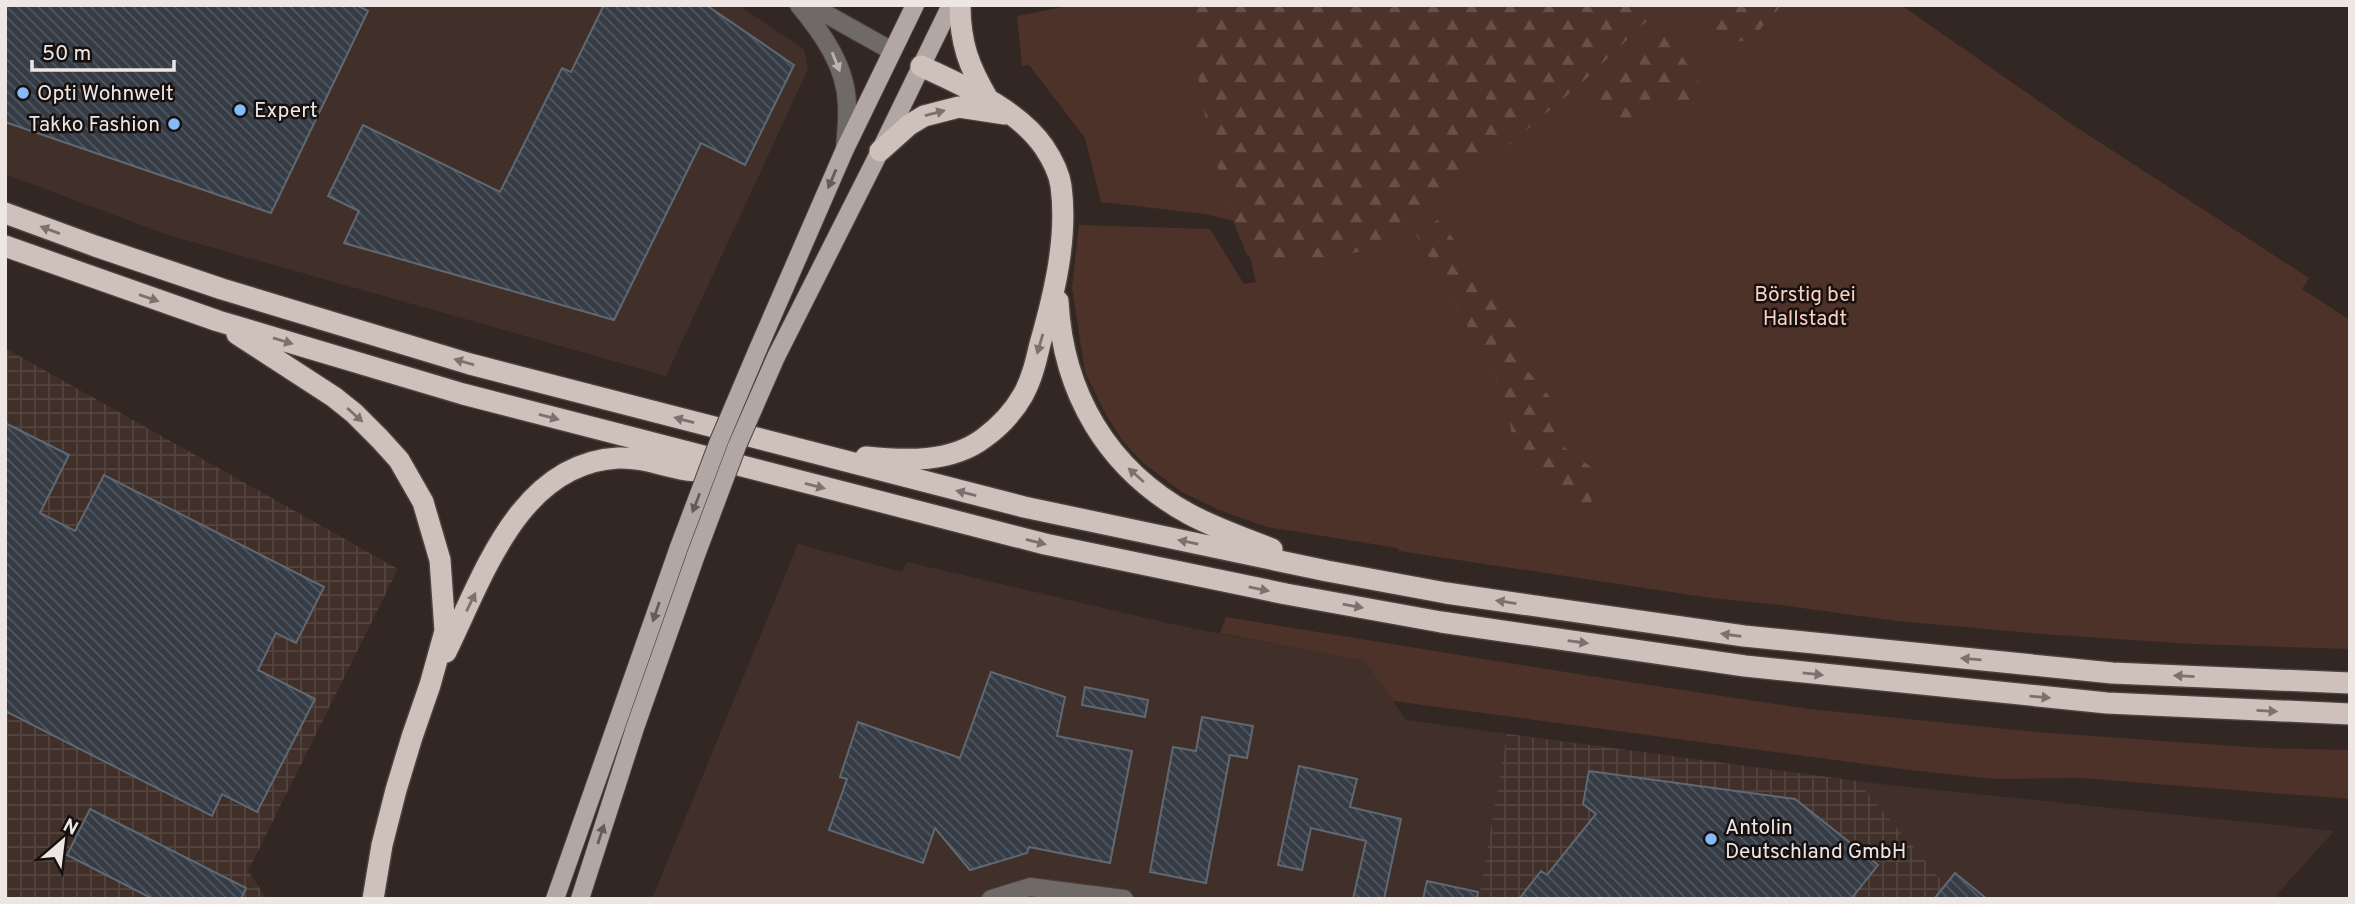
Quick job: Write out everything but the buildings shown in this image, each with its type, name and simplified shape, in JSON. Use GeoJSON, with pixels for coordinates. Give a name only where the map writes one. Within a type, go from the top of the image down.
{"type":"FeatureCollection","features":[{"type":"Feature","properties":{"kind":"highway"},"geometry":{"type":"LineString","coordinates":[[960,5],[962,36],[968,61],[988,99]]}},
{"type":"Feature","properties":{"kind":"highway"},"geometry":{"type":"LineString","coordinates":[[921,66],[988,99],[1010,115],[1031,131],[1056,167],[1061,186],[1062,208],[1056,278],[1065,358],[1083,405],[1097,431],[1113,452],[1147,485],[1188,514],[1327,571]]}},
{"type":"Feature","properties":{"kind":"highway"},"geometry":{"type":"LineString","coordinates":[[880,151],[909,125],[924,116],[960,107],[1010,115]]}},
{"type":"Feature","properties":{"kind":"highway"},"geometry":{"type":"LineString","coordinates":[[5,213],[222,289],[470,364],[1024,507],[1327,571],[1446,593],[1744,636],[2112,673],[2350,684]]}},
{"type":"Feature","properties":{"kind":"highway"},"geometry":{"type":"LineString","coordinates":[[5,246],[218,321],[463,394],[1045,544],[1286,594],[1441,622],[1745,666],[1927,687],[2107,704],[2350,714]]}},
{"type":"Feature","properties":{"kind":"highway"},"geometry":{"type":"LineString","coordinates":[[798,450],[879,459],[919,460],[948,456],[982,439],[1009,413],[1022,397],[1031,379],[1056,278]]}},
{"type":"Feature","properties":{"kind":"highway"},"geometry":{"type":"LineString","coordinates":[[218,321],[334,397],[354,413],[399,460],[423,502],[440,560],[444,631],[390,812],[373,899]]}},
{"type":"Feature","properties":{"kind":"highway"},"geometry":{"type":"LineString","coordinates":[[430,685],[509,528],[537,495],[562,474],[600,460],[620,458],[642,459],[689,470],[749,469]]}},
{"type":"Feature","properties":{"kind":"main road"},"geometry":{"type":"LineString","coordinates":[[555,899],[719,441],[845,149],[915,5]]}},
{"type":"Feature","properties":{"kind":"main road"},"geometry":{"type":"LineString","coordinates":[[580,899],[635,728],[737,446],[776,357],[951,5]]}},
{"type":"Feature","properties":{"kind":"main road"},"geometry":{"type":"LineString","coordinates":[[892,51],[921,66]]}},
{"type":"Feature","properties":{"kind":"street"},"geometry":{"type":"LineString","coordinates":[[799,5],[830,47],[844,83],[847,103],[845,149]]}},
{"type":"Feature","properties":{"kind":"street"},"geometry":{"type":"LineString","coordinates":[[810,5],[892,51]]}},
{"type":"Feature","properties":{"kind":"street"},"geometry":{"type":"LineString","coordinates":[[990,899],[1030,887],[1124,899]]}},
{"type":"Feature","properties":{"kind":"shaded area"},"geometry":{"type":"Polygon","coordinates":[[[5,5],[738,5],[804,49],[808,69],[666,376],[168,235],[5,174],[5,5]]]}},
{"type":"Feature","properties":{"kind":"shaded area"},"geometry":{"type":"Polygon","coordinates":[[[5,348],[398,569],[248,871],[267,899],[5,899],[5,348]]]}},
{"type":"Feature","properties":{"kind":"shaded area"},"geometry":{"type":"Polygon","coordinates":[[[798,544],[902,572],[907,562],[1176,625],[1366,661],[1406,720],[1880,784],[2334,831],[2273,899],[652,899],[798,544]]]}},
{"type":"Feature","properties":{"kind":"shaded area"},"geometry":{"type":"Polygon","coordinates":[[[1507,734],[1857,781],[1957,899],[1479,899],[1507,734]]]}},
{"type":"Feature","properties":{"kind":"green space","name":"Börstig bei Hallstadt"},"geometry":{"type":"Polygon","coordinates":[[[1073,5],[1901,5],[2073,125],[2309,278],[2302,289],[2350,320],[2350,649],[2193,644],[2042,634],[1897,621],[1711,598],[1399,551],[1398,548],[1267,527],[1219,510],[1182,492],[1143,463],[1123,441],[1106,415],[1085,372],[1072,288],[1079,225],[1210,229],[1244,284],[1256,282],[1242,223],[1205,214],[1101,202],[1085,138],[1029,65],[1022,66],[1017,16],[1073,5]]]}},
{"type":"Feature","properties":{"kind":"green space"},"geometry":{"type":"Polygon","coordinates":[[[1185,5],[1664,5],[1577,87],[1407,225],[1363,251],[1263,265],[1247,255],[1227,206],[1205,115],[1185,5]]]}},
{"type":"Feature","properties":{"kind":"green space"},"geometry":{"type":"Polygon","coordinates":[[[1707,5],[1782,5],[1751,39],[1717,46],[1707,5]]]}},
{"type":"Feature","properties":{"kind":"green space"},"geometry":{"type":"Polygon","coordinates":[[[1663,27],[1713,104],[1668,99],[1641,108],[1640,132],[1620,146],[1591,96],[1663,27]]]}},
{"type":"Feature","properties":{"kind":"green space"},"geometry":{"type":"Polygon","coordinates":[[[1439,219],[1517,328],[1527,370],[1550,397],[1564,447],[1595,470],[1591,503],[1565,507],[1541,463],[1514,449],[1507,402],[1416,234],[1439,219]]]}},
{"type":"Feature","properties":{"kind":"green space"},"geometry":{"type":"Polygon","coordinates":[[[1226,617],[1809,709],[2036,732],[2263,748],[2350,750],[2350,799],[2080,778],[1995,779],[1909,770],[1393,701],[1365,661],[1220,633],[1226,617]]]}},
{"type":"Feature","properties":{"kind":"place","name":"Opti Wohnwelt"},"geometry":{"type":"Point","coordinates":[23,93]}},
{"type":"Feature","properties":{"kind":"place","name":"Expert"},"geometry":{"type":"Point","coordinates":[240,110]}},
{"type":"Feature","properties":{"kind":"place","name":"Takko Fashion"},"geometry":{"type":"Point","coordinates":[174,124]}},
{"type":"Feature","properties":{"kind":"place","name":"Antolin Deutschland GmbH"},"geometry":{"type":"Point","coordinates":[1711,839]}}]}
